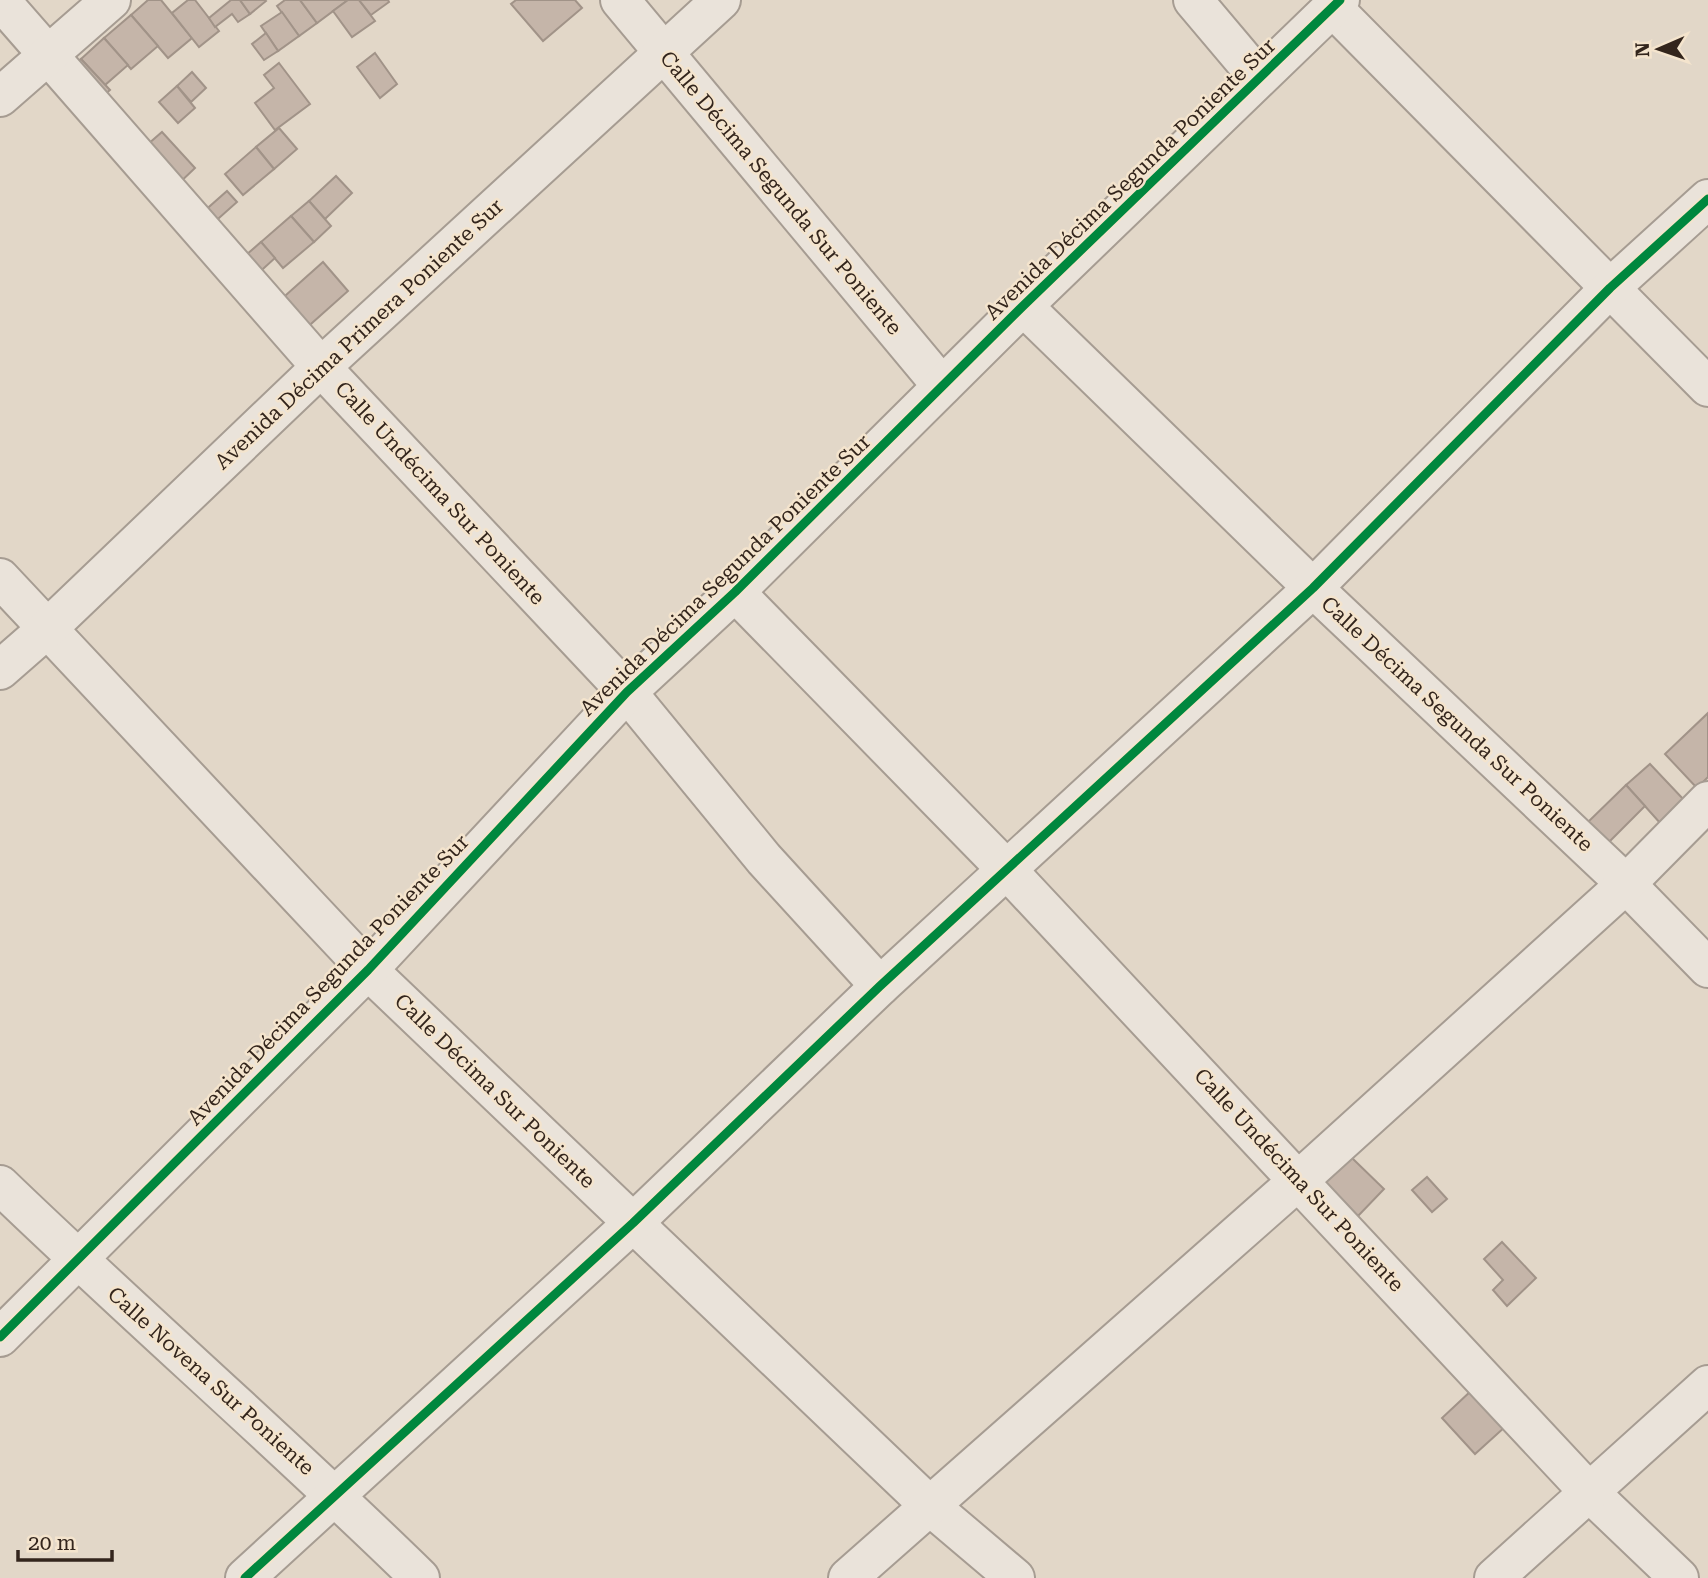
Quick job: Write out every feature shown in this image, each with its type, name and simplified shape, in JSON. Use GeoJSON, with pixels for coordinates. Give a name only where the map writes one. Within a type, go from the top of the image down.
{"type":"FeatureCollection","features":[{"type":"Feature","properties":{"kind":"street","name":"Calle Undécima Sur Poniente"},"geometry":{"type":"LineString","coordinates":[[0,0],[321,367],[627,692],[764,859],[880,986]]}},
{"type":"Feature","properties":{"kind":"street"},"geometry":{"type":"LineString","coordinates":[[0,97],[111,0]]}},
{"type":"Feature","properties":{"kind":"street","name":"Calle Décima Segunda Sur Poniente"},"geometry":{"type":"LineString","coordinates":[[620,0],[942,386]]}},
{"type":"Feature","properties":{"kind":"street","name":"Avenida Décima Primera Poniente Sur"},"geometry":{"type":"LineString","coordinates":[[0,670],[48,628],[321,367],[721,0]]}},
{"type":"Feature","properties":{"kind":"street"},"geometry":{"type":"LineString","coordinates":[[1194,0],[1258,77]]}},
{"type":"Feature","properties":{"kind":"street"},"geometry":{"type":"LineString","coordinates":[[1336,4],[1708,387]]}},
{"type":"Feature","properties":{"kind":"street","name":"Avenida Décima Segunda Poniente Sur"},"geometry":{"type":"LineString","coordinates":[[0,1338],[368,970],[627,692],[735,592],[1023,306],[1336,4]]}},
{"type":"Feature","properties":{"kind":"street"},"geometry":{"type":"LineString","coordinates":[[245,1578],[633,1223],[880,986],[1313,588],[1610,288],[1708,199]]}},
{"type":"Feature","properties":{"kind":"street","name":"Calle Décima Segunda Sur Poniente"},"geometry":{"type":"LineString","coordinates":[[1023,306],[1313,588],[1626,884],[1708,968]]}},
{"type":"Feature","properties":{"kind":"street","name":"Calle Décima Sur Poniente"},"geometry":{"type":"LineString","coordinates":[[0,578],[368,970],[930,1506],[1015,1578]]}},
{"type":"Feature","properties":{"kind":"street","name":"Calle Undécima Sur Poniente"},"geometry":{"type":"LineString","coordinates":[[735,592],[1008,871],[1588,1491],[1679,1578]]}},
{"type":"Feature","properties":{"kind":"street"},"geometry":{"type":"LineString","coordinates":[[848,1578],[1299,1180],[1626,884],[1708,801]]}},
{"type":"Feature","properties":{"kind":"street","name":"Calle Novena Sur Poniente"},"geometry":{"type":"LineString","coordinates":[[0,1185],[77,1259],[336,1495],[420,1578]]}},
{"type":"Feature","properties":{"kind":"street"},"geometry":{"type":"LineString","coordinates":[[1494,1578],[1708,1385]]}},
{"type":"Feature","properties":{"kind":"building"},"geometry":{"type":"Polygon","coordinates":[[[148,0],[161,0],[192,38],[168,58],[131,15],[148,0]]]}},
{"type":"Feature","properties":{"kind":"building"},"geometry":{"type":"Polygon","coordinates":[[[188,0],[195,0],[219,31],[199,47],[172,13],[188,0]]]}},
{"type":"Feature","properties":{"kind":"building"},"geometry":{"type":"Polygon","coordinates":[[[231,0],[240,0],[250,14],[238,22],[232,14],[215,27],[209,18],[231,0]]]}},
{"type":"Feature","properties":{"kind":"building"},"geometry":{"type":"Polygon","coordinates":[[[240,0],[265,0],[266,1],[250,14],[240,0]]]}},
{"type":"Feature","properties":{"kind":"building"},"geometry":{"type":"Polygon","coordinates":[[[285,0],[300,0],[317,23],[299,36],[277,6],[285,0]]]}},
{"type":"Feature","properties":{"kind":"building"},"geometry":{"type":"Polygon","coordinates":[[[300,0],[348,0],[317,23],[300,0]]]}},
{"type":"Feature","properties":{"kind":"building"},"geometry":{"type":"Polygon","coordinates":[[[348,0],[359,0],[375,21],[352,37],[333,11],[348,0]]]}},
{"type":"Feature","properties":{"kind":"building"},"geometry":{"type":"Polygon","coordinates":[[[359,0],[388,0],[389,2],[371,15],[359,0]]]}},
{"type":"Feature","properties":{"kind":"building"},"geometry":{"type":"Polygon","coordinates":[[[516,0],[575,0],[582,8],[543,41],[511,4],[516,0]]]}},
{"type":"Feature","properties":{"kind":"building"},"geometry":{"type":"Polygon","coordinates":[[[282,12],[299,36],[278,51],[261,26],[282,12]]]}},
{"type":"Feature","properties":{"kind":"building"},"geometry":{"type":"Polygon","coordinates":[[[131,15],[158,46],[131,69],[104,38],[131,15]]]}},
{"type":"Feature","properties":{"kind":"building"},"geometry":{"type":"Polygon","coordinates":[[[266,33],[278,51],[264,60],[252,44],[266,33]]]}},
{"type":"Feature","properties":{"kind":"building"},"geometry":{"type":"Polygon","coordinates":[[[104,38],[128,65],[105,85],[81,59],[104,38]]]}},
{"type":"Feature","properties":{"kind":"building"},"geometry":{"type":"Polygon","coordinates":[[[375,53],[397,84],[380,98],[357,67],[375,53]]]}},
{"type":"Feature","properties":{"kind":"building"},"geometry":{"type":"Polygon","coordinates":[[[81,59],[110,90],[97,101],[69,70],[81,59]]]}},
{"type":"Feature","properties":{"kind":"building"},"geometry":{"type":"Polygon","coordinates":[[[279,63],[310,104],[275,130],[255,103],[274,88],[264,75],[279,63]]]}},
{"type":"Feature","properties":{"kind":"building"},"geometry":{"type":"Polygon","coordinates":[[[192,72],[206,88],[191,102],[177,86],[192,72]]]}},
{"type":"Feature","properties":{"kind":"building"},"geometry":{"type":"Polygon","coordinates":[[[177,86],[195,108],[178,123],[159,102],[177,86]]]}},
{"type":"Feature","properties":{"kind":"building"},"geometry":{"type":"Polygon","coordinates":[[[279,128],[297,149],[274,169],[256,147],[279,128]]]}},
{"type":"Feature","properties":{"kind":"building"},"geometry":{"type":"Polygon","coordinates":[[[162,132],[195,168],[174,188],[140,151],[162,132]]]}},
{"type":"Feature","properties":{"kind":"building"},"geometry":{"type":"Polygon","coordinates":[[[256,147],[274,169],[243,195],[225,174],[256,147]]]}},
{"type":"Feature","properties":{"kind":"building"},"geometry":{"type":"Polygon","coordinates":[[[336,176],[352,193],[325,219],[309,201],[336,176]]]}},
{"type":"Feature","properties":{"kind":"building"},"geometry":{"type":"Polygon","coordinates":[[[227,191],[237,202],[210,226],[201,214],[227,191]]]}},
{"type":"Feature","properties":{"kind":"building"},"geometry":{"type":"Polygon","coordinates":[[[309,201],[331,226],[314,242],[291,216],[309,201]]]}},
{"type":"Feature","properties":{"kind":"building"},"geometry":{"type":"Polygon","coordinates":[[[291,216],[314,242],[283,268],[261,242],[291,216]]]}},
{"type":"Feature","properties":{"kind":"building"},"geometry":{"type":"Polygon","coordinates":[[[261,242],[275,258],[253,278],[238,262],[261,242]]]}},
{"type":"Feature","properties":{"kind":"building"},"geometry":{"type":"Polygon","coordinates":[[[323,262],[348,291],[303,331],[277,303],[323,262]]]}},
{"type":"Feature","properties":{"kind":"building"},"geometry":{"type":"Polygon","coordinates":[[[1708,713],[1708,777],[1697,788],[1665,754],[1708,713]]]}},
{"type":"Feature","properties":{"kind":"building"},"geometry":{"type":"Polygon","coordinates":[[[1650,764],[1685,801],[1661,824],[1626,785],[1650,764]]]}},
{"type":"Feature","properties":{"kind":"building"},"geometry":{"type":"Polygon","coordinates":[[[1626,785],[1645,806],[1608,843],[1588,822],[1626,785]]]}},
{"type":"Feature","properties":{"kind":"building"},"geometry":{"type":"Polygon","coordinates":[[[1351,1157],[1384,1189],[1358,1216],[1325,1182],[1351,1157]]]}},
{"type":"Feature","properties":{"kind":"building"},"geometry":{"type":"Polygon","coordinates":[[[1427,1177],[1447,1199],[1432,1212],[1412,1190],[1427,1177]]]}},
{"type":"Feature","properties":{"kind":"building"},"geometry":{"type":"Polygon","coordinates":[[[1502,1242],[1536,1278],[1507,1306],[1493,1290],[1503,1280],[1484,1259],[1502,1242]]]}},
{"type":"Feature","properties":{"kind":"building"},"geometry":{"type":"Polygon","coordinates":[[[1472,1390],[1506,1426],[1475,1454],[1442,1418],[1472,1390]]]}},
{"type":"Feature","properties":{"kind":"cycle path"},"geometry":{"type":"LineString","coordinates":[[0,1337],[368,970],[627,692],[735,592],[1023,306],[1340,0]]}},
{"type":"Feature","properties":{"kind":"cycle path"},"geometry":{"type":"LineString","coordinates":[[245,1578],[633,1223],[880,986],[1313,588],[1610,288],[1708,199]]}}]}
